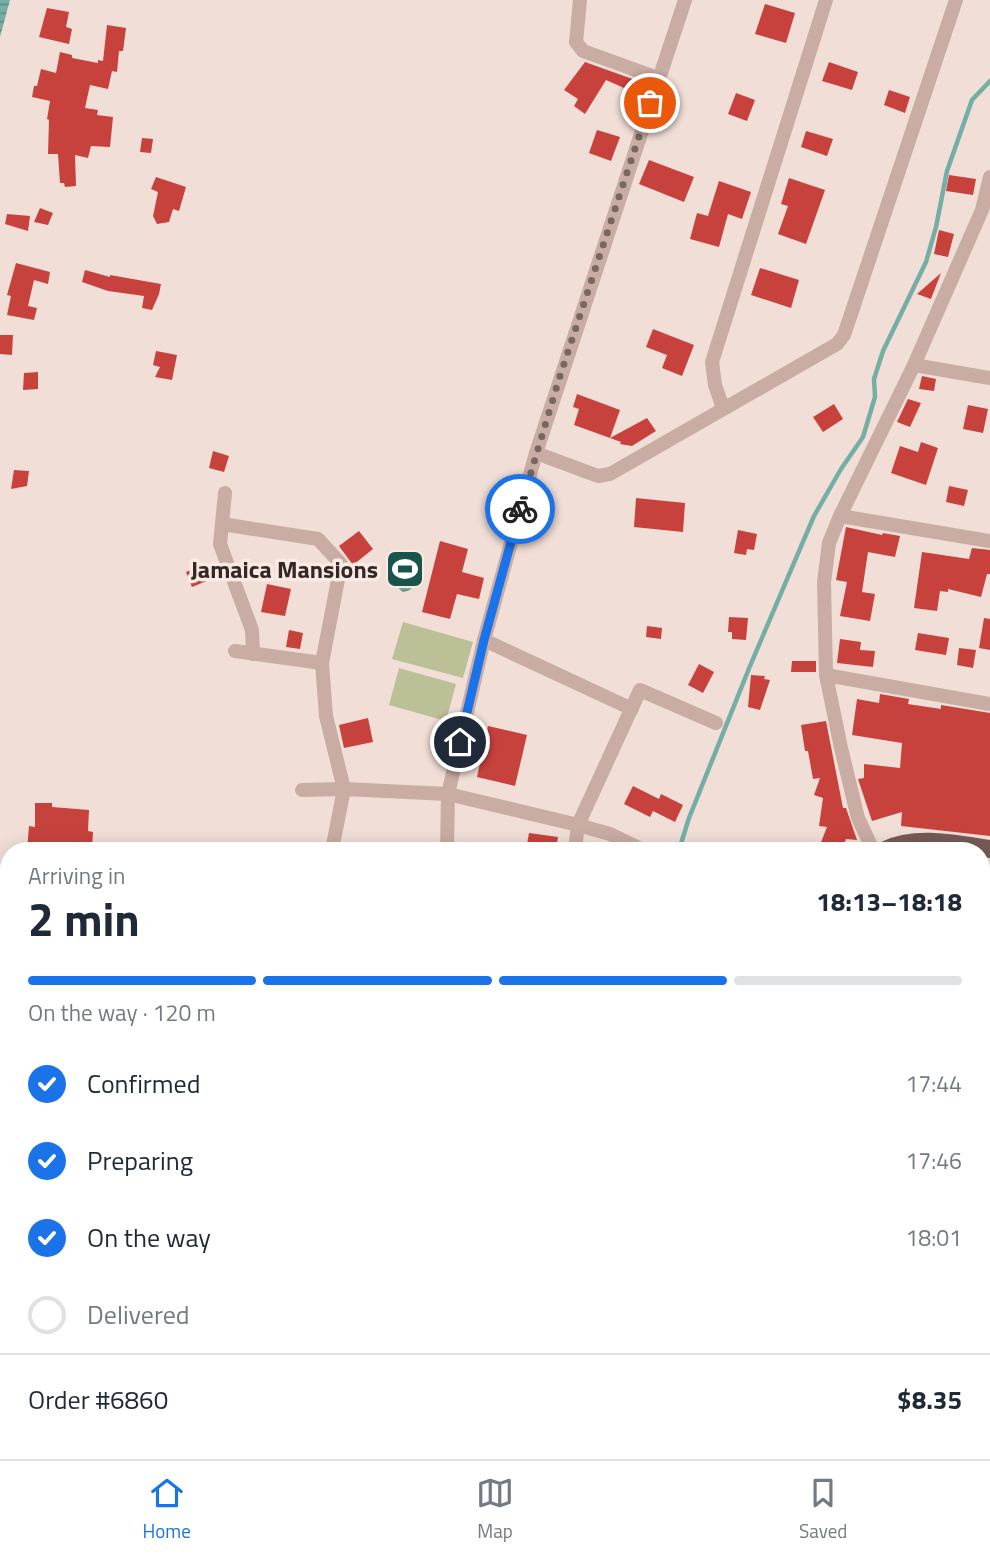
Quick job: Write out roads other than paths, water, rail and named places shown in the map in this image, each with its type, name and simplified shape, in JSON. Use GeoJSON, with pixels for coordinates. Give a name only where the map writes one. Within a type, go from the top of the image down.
{"type":"FeatureCollection","features":[{"type":"Feature","properties":{"kind":"street"},"geometry":{"type":"LineString","coordinates":[[580,0],[576,42],[583,51],[658,78]]}},
{"type":"Feature","properties":{"kind":"street"},"geometry":{"type":"LineString","coordinates":[[447,842],[448,794],[484,640],[536,453],[685,0]]}},
{"type":"Feature","properties":{"kind":"street"},"geometry":{"type":"LineString","coordinates":[[723,408],[715,384],[712,362],[826,0]]}},
{"type":"Feature","properties":{"kind":"street"},"geometry":{"type":"LineString","coordinates":[[536,453],[598,476],[610,474],[836,344],[844,335],[956,0]]}},
{"type":"Feature","properties":{"kind":"street"},"geometry":{"type":"LineString","coordinates":[[869,842],[858,818],[827,675],[824,582],[829,543],[986,211],[990,177]]}},
{"type":"Feature","properties":{"kind":"street"},"geometry":{"type":"LineString","coordinates":[[914,365],[990,378]]}},
{"type":"Feature","properties":{"kind":"street"},"geometry":{"type":"LineString","coordinates":[[225,493],[220,544],[252,630],[253,654]]}},
{"type":"Feature","properties":{"kind":"street"},"geometry":{"type":"LineString","coordinates":[[840,516],[990,541]]}},
{"type":"Feature","properties":{"kind":"street"},"geometry":{"type":"LineString","coordinates":[[222,524],[318,539],[341,564],[322,663],[326,716],[344,789],[333,842]]}},
{"type":"Feature","properties":{"kind":"street"},"geometry":{"type":"LineString","coordinates":[[484,640],[632,709]]}},
{"type":"Feature","properties":{"kind":"street"},"geometry":{"type":"LineString","coordinates":[[235,651],[322,663]]}},
{"type":"Feature","properties":{"kind":"street"},"geometry":{"type":"LineString","coordinates":[[827,675],[990,704]]}},
{"type":"Feature","properties":{"kind":"street"},"geometry":{"type":"LineString","coordinates":[[576,842],[578,825],[640,690],[716,723]]}},
{"type":"Feature","properties":{"kind":"street"},"geometry":{"type":"LineString","coordinates":[[302,790],[344,789],[448,794],[578,825],[626,842]]}},
{"type":"Feature","properties":{"kind":"water"},"geometry":{"type":"Polygon","coordinates":[[[0,0],[10,0],[0,37],[0,0]]]}},
{"type":"Feature","properties":{"kind":"water","name":"Jamaica Mansions"},"geometry":{"type":"Polygon","coordinates":[[[408,550],[414,551],[420,561],[413,572],[412,587],[403,592],[394,580],[394,570],[399,555],[408,550]]]}},
{"type":"Feature","properties":{"kind":"waterway"},"geometry":{"type":"LineString","coordinates":[[682,842],[750,666],[814,516],[863,437],[875,397],[874,379],[883,351],[926,262],[947,171],[972,100],[990,81]]}},
{"type":"Feature","properties":{"kind":"place","name":"Jamaica Mansions"},"geometry":{"type":"Point","coordinates":[405,569]}}]}
